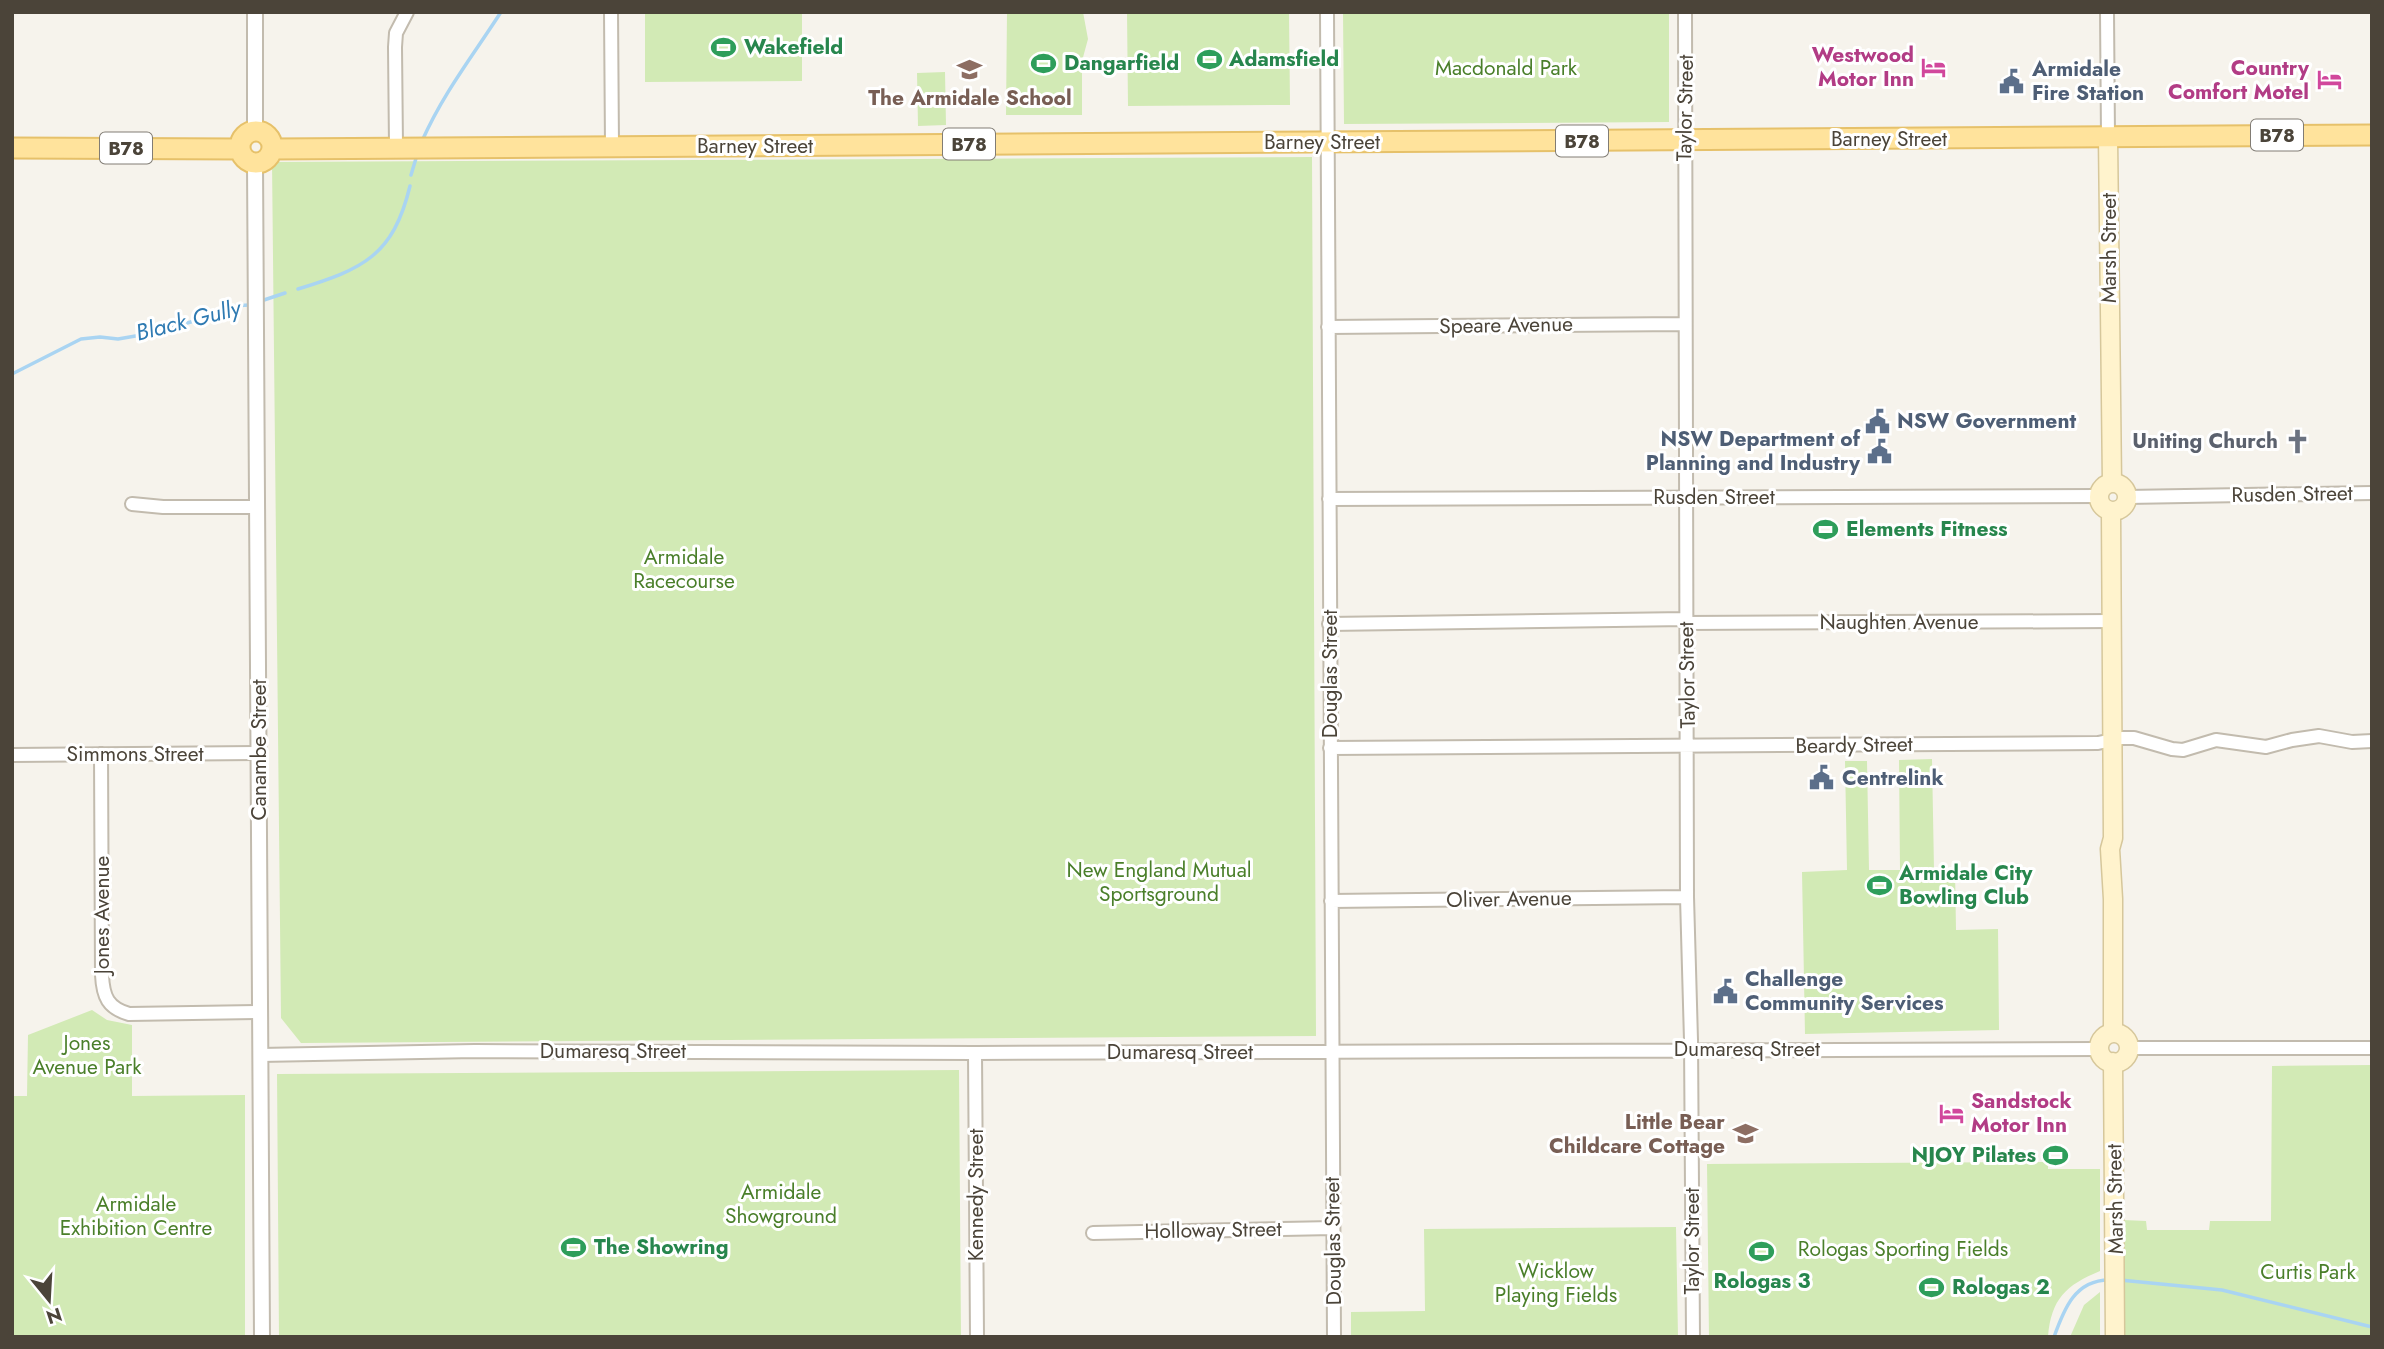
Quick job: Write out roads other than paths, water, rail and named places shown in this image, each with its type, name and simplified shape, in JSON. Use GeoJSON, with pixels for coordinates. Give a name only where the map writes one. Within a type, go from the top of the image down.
{"type":"FeatureCollection","features":[{"type":"Feature","properties":{"kind":"main road"},"geometry":{"type":"LineString","coordinates":[[255,131],[267,136],[272,149],[266,159],[255,163],[245,159],[240,149],[243,136],[255,131]]}},
{"type":"Feature","properties":{"kind":"main road","name":"Barney Street"},"geometry":{"type":"LineString","coordinates":[[272,149],[2372,135]]}},
{"type":"Feature","properties":{"kind":"main road","name":"Marsh Street"},"geometry":{"type":"LineString","coordinates":[[2108,137],[2112,483]]}},
{"type":"Feature","properties":{"kind":"main road","name":"B78"},"geometry":{"type":"LineString","coordinates":[[12,148],[240,149]]}},
{"type":"Feature","properties":{"kind":"main road"},"geometry":{"type":"LineString","coordinates":[[2112,483],[2123,486],[2127,497],[2121,509],[2111,512],[2103,508],[2098,496],[2103,486],[2112,483]]}},
{"type":"Feature","properties":{"kind":"main road"},"geometry":{"type":"LineString","coordinates":[[2111,512],[2113,838],[2110,849],[2113,899],[2113,1033]]}},
{"type":"Feature","properties":{"kind":"main road"},"geometry":{"type":"LineString","coordinates":[[2113,1033],[2124,1037],[2129,1048],[2126,1057],[2113,1062],[2105,1059],[2099,1049],[2104,1037],[2113,1033]]}},
{"type":"Feature","properties":{"kind":"main road","name":"Marsh Street"},"geometry":{"type":"LineString","coordinates":[[2113,1062],[2115,1337]]}},
{"type":"Feature","properties":{"kind":"street"},"geometry":{"type":"LineString","coordinates":[[255,12],[255,131]]}},
{"type":"Feature","properties":{"kind":"street"},"geometry":{"type":"LineString","coordinates":[[407,12],[397,33],[395,47],[415,146]]}},
{"type":"Feature","properties":{"kind":"street"},"geometry":{"type":"LineString","coordinates":[[611,12],[612,146]]}},
{"type":"Feature","properties":{"kind":"street","name":"Douglas Street"},"geometry":{"type":"LineString","coordinates":[[1327,12],[1334,1337]]}},
{"type":"Feature","properties":{"kind":"street","name":"Taylor Street"},"geometry":{"type":"LineString","coordinates":[[1685,12],[1687,897],[1693,1337]]}},
{"type":"Feature","properties":{"kind":"street","name":"Marsh Street"},"geometry":{"type":"LineString","coordinates":[[2107,12],[2108,137]]}},
{"type":"Feature","properties":{"kind":"street","name":"Canambe Street"},"geometry":{"type":"LineString","coordinates":[[255,163],[262,1337]]}},
{"type":"Feature","properties":{"kind":"street","name":"Speare Avenue"},"geometry":{"type":"LineString","coordinates":[[1328,327],[1685,324]]}},
{"type":"Feature","properties":{"kind":"street","name":"Rusden Street"},"geometry":{"type":"LineString","coordinates":[[2127,497],[2372,494]]}},
{"type":"Feature","properties":{"kind":"street","name":"Rusden Street"},"geometry":{"type":"LineString","coordinates":[[1329,499],[2098,496]]}},
{"type":"Feature","properties":{"kind":"street"},"geometry":{"type":"LineString","coordinates":[[132,504],[163,507],[257,507]]}},
{"type":"Feature","properties":{"kind":"street","name":"Naughten Avenue"},"geometry":{"type":"LineString","coordinates":[[1329,624],[2112,621]]}},
{"type":"Feature","properties":{"kind":"street","name":"Beardy Street"},"geometry":{"type":"LineString","coordinates":[[1330,748],[2098,743],[2134,738],[2183,750],[2216,740],[2266,747],[2319,736],[2352,742],[2372,741]]}},
{"type":"Feature","properties":{"kind":"street","name":"Simmons Street"},"geometry":{"type":"LineString","coordinates":[[12,755],[258,753]]}},
{"type":"Feature","properties":{"kind":"street","name":"Jones Avenue"},"geometry":{"type":"LineString","coordinates":[[101,754],[102,975],[106,1000],[116,1010],[129,1014],[260,1012]]}},
{"type":"Feature","properties":{"kind":"street","name":"Oliver Avenue"},"geometry":{"type":"LineString","coordinates":[[1331,901],[1687,897]]}},
{"type":"Feature","properties":{"kind":"street"},"geometry":{"type":"LineString","coordinates":[[2129,1048],[2372,1048]]}},
{"type":"Feature","properties":{"kind":"street","name":"Dumaresq Street"},"geometry":{"type":"LineString","coordinates":[[260,1055],[475,1051],[975,1053],[2099,1049]]}},
{"type":"Feature","properties":{"kind":"street","name":"Kennedy Street"},"geometry":{"type":"LineString","coordinates":[[975,1053],[977,1337]]}},
{"type":"Feature","properties":{"kind":"street","name":"Holloway Street"},"geometry":{"type":"LineString","coordinates":[[1093,1233],[1333,1228]]}},
{"type":"Feature","properties":{"kind":"waterway","name":"Black Gully"},"geometry":{"type":"LineString","coordinates":[[422,141],[449,91],[501,12]]}},
{"type":"Feature","properties":{"kind":"waterway","name":"Black Gully"},"geometry":{"type":"LineString","coordinates":[[411,175],[417,155]]}},
{"type":"Feature","properties":{"kind":"waterway","name":"Black Gully"},"geometry":{"type":"LineString","coordinates":[[298,289],[341,274],[372,256],[394,229],[410,186]]}},
{"type":"Feature","properties":{"kind":"waterway","name":"Black Gully"},"geometry":{"type":"LineString","coordinates":[[261,301],[285,293]]}},
{"type":"Feature","properties":{"kind":"waterway","name":"Black Gully"},"geometry":{"type":"LineString","coordinates":[[12,374],[81,339],[118,339],[153,333],[218,314],[229,306],[250,305]]}},
{"type":"Feature","properties":{"kind":"waterway"},"geometry":{"type":"LineString","coordinates":[[2054,1337],[2072,1298],[2087,1285],[2109,1280]]}},
{"type":"Feature","properties":{"kind":"waterway"},"geometry":{"type":"LineString","coordinates":[[2120,1280],[2222,1290],[2372,1327]]}},
{"type":"Feature","properties":{"kind":"place","name":"Wakefield"},"geometry":{"type":"Point","coordinates":[724,47]}},
{"type":"Feature","properties":{"kind":"place","name":"Adamsfield"},"geometry":{"type":"Point","coordinates":[1209,59]}},
{"type":"Feature","properties":{"kind":"place","name":"Dangarfield"},"geometry":{"type":"Point","coordinates":[1044,63]}},
{"type":"Feature","properties":{"kind":"place","name":"Westwood Motor Inn"},"geometry":{"type":"Point","coordinates":[1934,67]}},
{"type":"Feature","properties":{"kind":"place","name":"The Armidale School"},"geometry":{"type":"Point","coordinates":[970,69]}},
{"type":"Feature","properties":{"kind":"place","name":"Country Comfort Motel"},"geometry":{"type":"Point","coordinates":[2329,80]}},
{"type":"Feature","properties":{"kind":"place","name":"Armidale Fire Station"},"geometry":{"type":"Point","coordinates":[2012,81]}},
{"type":"Feature","properties":{"kind":"place","name":"NSW Government"},"geometry":{"type":"Point","coordinates":[1877,421]}},
{"type":"Feature","properties":{"kind":"place","name":"Uniting Church"},"geometry":{"type":"Point","coordinates":[2298,441]}},
{"type":"Feature","properties":{"kind":"place","name":"NSW Department of Planning and Industry"},"geometry":{"type":"Point","coordinates":[1880,451]}},
{"type":"Feature","properties":{"kind":"place","name":"Elements Fitness"},"geometry":{"type":"Point","coordinates":[1826,529]}},
{"type":"Feature","properties":{"kind":"place","name":"Centrelink"},"geometry":{"type":"Point","coordinates":[1822,778]}},
{"type":"Feature","properties":{"kind":"place","name":"Armidale City Bowling Club"},"geometry":{"type":"Point","coordinates":[1879,885]}},
{"type":"Feature","properties":{"kind":"place","name":"Challenge Community Services"},"geometry":{"type":"Point","coordinates":[1725,991]}},
{"type":"Feature","properties":{"kind":"place","name":"Sandstock Motor Inn"},"geometry":{"type":"Point","coordinates":[1951,1113]}},
{"type":"Feature","properties":{"kind":"place","name":"Little Bear Childcare Cottage"},"geometry":{"type":"Point","coordinates":[1745,1134]}},
{"type":"Feature","properties":{"kind":"place","name":"NJOY Pilates"},"geometry":{"type":"Point","coordinates":[2056,1155]}},
{"type":"Feature","properties":{"kind":"place","name":"The Showring"},"geometry":{"type":"Point","coordinates":[574,1247]}},
{"type":"Feature","properties":{"kind":"place","name":"Rologas 3"},"geometry":{"type":"Point","coordinates":[1762,1252]}},
{"type":"Feature","properties":{"kind":"place","name":"Rologas 2"},"geometry":{"type":"Point","coordinates":[1932,1287]}},
{"type":"Feature","properties":{"kind":"park label","name":"Macdonald Park"},"geometry":{"type":"Point","coordinates":[1506,68]}},
{"type":"Feature","properties":{"kind":"park label","name":"Armidale Racecourse"},"geometry":{"type":"Point","coordinates":[684,569]}},
{"type":"Feature","properties":{"kind":"park label","name":"New England Mutual Sportsground"},"geometry":{"type":"Point","coordinates":[1159,882]}},
{"type":"Feature","properties":{"kind":"park label","name":"Jones Avenue Park"},"geometry":{"type":"Point","coordinates":[87,1055]}},
{"type":"Feature","properties":{"kind":"park label","name":"Armidale Showground"},"geometry":{"type":"Point","coordinates":[781,1204]}},
{"type":"Feature","properties":{"kind":"park label","name":"Armidale Exhibition Centre"},"geometry":{"type":"Point","coordinates":[136,1216]}},
{"type":"Feature","properties":{"kind":"park label","name":"Rologas Sporting Fields"},"geometry":{"type":"Point","coordinates":[1903,1249]}},
{"type":"Feature","properties":{"kind":"park label","name":"Curtis Park"},"geometry":{"type":"Point","coordinates":[2308,1272]}},
{"type":"Feature","properties":{"kind":"park label","name":"Wicklow Playing Fields"},"geometry":{"type":"Point","coordinates":[1556,1283]}}]}
